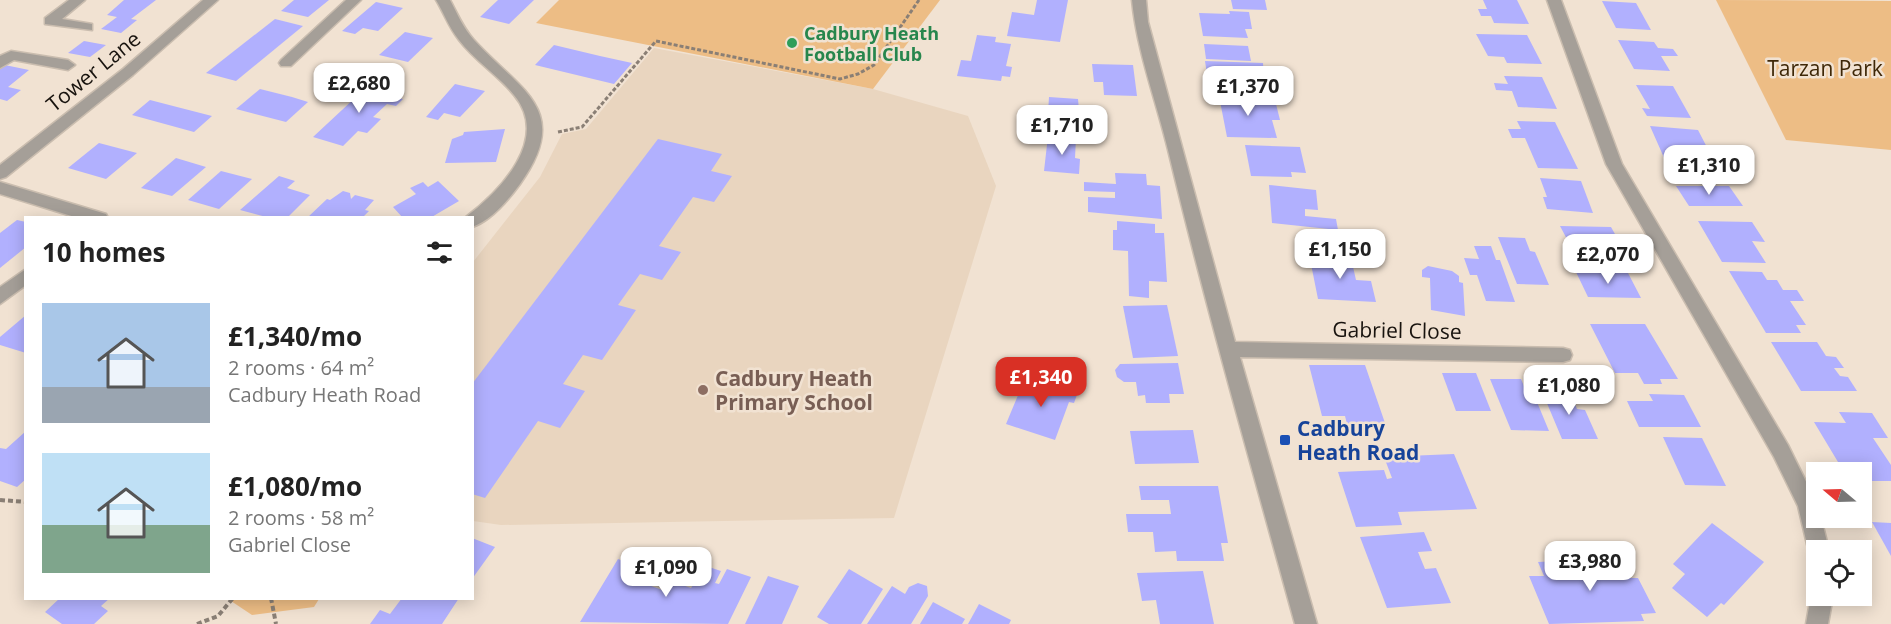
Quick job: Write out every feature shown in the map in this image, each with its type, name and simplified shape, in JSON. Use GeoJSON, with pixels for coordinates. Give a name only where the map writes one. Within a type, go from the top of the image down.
{"type":"FeatureCollection","features":[{"type":"Feature","properties":{"kind":"street"},"geometry":{"type":"LineString","coordinates":[[78,0],[50,21],[87,27]]}},
{"type":"Feature","properties":{"kind":"street","name":"Tower Lane"},"geometry":{"type":"LineString","coordinates":[[0,173],[128,72],[211,0]]}},
{"type":"Feature","properties":{"kind":"street"},"geometry":{"type":"LineString","coordinates":[[286,63],[354,0]]}},
{"type":"Feature","properties":{"kind":"street"},"geometry":{"type":"LineString","coordinates":[[443,0],[464,37],[514,87],[531,109],[533,137],[526,162],[507,191],[474,219]]}},
{"type":"Feature","properties":{"kind":"street"},"geometry":{"type":"LineString","coordinates":[[1139,0],[1142,22],[1168,116],[1203,260],[1230,349],[1275,522],[1306,624]]}},
{"type":"Feature","properties":{"kind":"street"},"geometry":{"type":"LineString","coordinates":[[1554,0],[1614,164],[1781,451],[1808,506],[1816,540]]}},
{"type":"Feature","properties":{"kind":"street"},"geometry":{"type":"LineString","coordinates":[[0,63],[11,54],[68,65]]}},
{"type":"Feature","properties":{"kind":"street"},"geometry":{"type":"LineString","coordinates":[[0,188],[94,216]]}},
{"type":"Feature","properties":{"kind":"street"},"geometry":{"type":"LineString","coordinates":[[0,297],[24,278]]}},
{"type":"Feature","properties":{"kind":"street","name":"Gabriel Close"},"geometry":{"type":"LineString","coordinates":[[1230,349],[1563,355]]}},
{"type":"Feature","properties":{"kind":"street"},"geometry":{"type":"LineString","coordinates":[[1817,624],[1820,606]]}},
{"type":"Feature","properties":{"kind":"path"},"geometry":{"type":"LineString","coordinates":[[533,137],[582,127],[656,41],[840,79],[858,74],[874,65],[920,0]]}},
{"type":"Feature","properties":{"kind":"path"},"geometry":{"type":"LineString","coordinates":[[0,500],[24,502]]}},
{"type":"Feature","properties":{"kind":"path"},"geometry":{"type":"LineString","coordinates":[[197,624],[218,616],[231,600]]}},
{"type":"Feature","properties":{"kind":"path"},"geometry":{"type":"LineString","coordinates":[[271,600],[276,624]]}},
{"type":"Feature","properties":{"kind":"shaded area","name":"Cadbury Heath Primary School"},"geometry":{"type":"Polygon","coordinates":[[[654,48],[873,89],[968,116],[996,186],[894,518],[501,525],[474,521],[474,261],[540,177],[562,134],[586,129],[654,48]]]}},
{"type":"Feature","properties":{"kind":"green space"},"geometry":{"type":"Polygon","coordinates":[[[559,0],[940,0],[873,89],[536,23],[559,0]]]}},
{"type":"Feature","properties":{"kind":"green space","name":"Tarzan Park"},"geometry":{"type":"Polygon","coordinates":[[[1716,0],[1891,1],[1891,150],[1786,140],[1716,0]]]}},
{"type":"Feature","properties":{"kind":"green space"},"geometry":{"type":"Polygon","coordinates":[[[230,600],[318,600],[314,607],[252,615],[230,600]]]}},
{"type":"Feature","properties":{"kind":"building"},"geometry":{"type":"Polygon","coordinates":[[[124,0],[156,0],[131,19],[137,20],[121,33],[101,29],[117,17],[107,15],[124,0]]]}},
{"type":"Feature","properties":{"kind":"building"},"geometry":{"type":"Polygon","coordinates":[[[294,0],[329,0],[308,17],[281,11],[294,0]]]}},
{"type":"Feature","properties":{"kind":"building"},"geometry":{"type":"Polygon","coordinates":[[[498,0],[534,0],[509,24],[480,17],[498,0]]]}},
{"type":"Feature","properties":{"kind":"building"},"geometry":{"type":"Polygon","coordinates":[[[1037,0],[1068,0],[1060,42],[1007,36],[1012,12],[1034,15],[1037,0]]]}},
{"type":"Feature","properties":{"kind":"building"},"geometry":{"type":"Polygon","coordinates":[[[1231,0],[1265,0],[1267,10],[1233,9],[1231,0]]]}},
{"type":"Feature","properties":{"kind":"building"},"geometry":{"type":"Polygon","coordinates":[[[1483,0],[1517,0],[1529,24],[1494,23],[1491,16],[1481,16],[1478,9],[1487,9],[1483,0]]]}},
{"type":"Feature","properties":{"kind":"building"},"geometry":{"type":"Polygon","coordinates":[[[1602,1],[1636,3],[1651,30],[1616,28],[1602,1]]]}},
{"type":"Feature","properties":{"kind":"building"},"geometry":{"type":"Polygon","coordinates":[[[376,2],[403,8],[378,31],[363,28],[355,34],[342,31],[376,2]]]}},
{"type":"Feature","properties":{"kind":"building"},"geometry":{"type":"Polygon","coordinates":[[[1229,11],[1249,12],[1252,29],[1245,29],[1248,38],[1203,36],[1199,13],[1230,14],[1229,11]]]}},
{"type":"Feature","properties":{"kind":"building"},"geometry":{"type":"Polygon","coordinates":[[[275,19],[303,26],[236,81],[206,73],[275,19]]]}},
{"type":"Feature","properties":{"kind":"building"},"geometry":{"type":"Polygon","coordinates":[[[405,32],[433,38],[408,62],[379,55],[405,32]]]}},
{"type":"Feature","properties":{"kind":"building"},"geometry":{"type":"Polygon","coordinates":[[[1476,34],[1527,35],[1542,64],[1507,63],[1504,57],[1488,56],[1476,34]]]}},
{"type":"Feature","properties":{"kind":"building"},"geometry":{"type":"Polygon","coordinates":[[[977,35],[996,37],[995,42],[1011,44],[1006,66],[1012,67],[1010,77],[1002,76],[1001,81],[957,76],[961,60],[971,61],[977,35]]]}},
{"type":"Feature","properties":{"kind":"building"},"geometry":{"type":"Polygon","coordinates":[[[1618,40],[1654,42],[1658,48],[1673,49],[1678,56],[1661,56],[1670,71],[1634,69],[1618,40]]]}},
{"type":"Feature","properties":{"kind":"building"},"geometry":{"type":"Polygon","coordinates":[[[84,41],[106,45],[90,57],[68,53],[84,41]]]}},
{"type":"Feature","properties":{"kind":"building"},"geometry":{"type":"Polygon","coordinates":[[[1204,44],[1248,46],[1251,61],[1206,59],[1204,44]]]}},
{"type":"Feature","properties":{"kind":"building"},"geometry":{"type":"Polygon","coordinates":[[[554,45],[632,63],[614,84],[535,65],[554,45]]]}},
{"type":"Feature","properties":{"kind":"building"},"geometry":{"type":"Polygon","coordinates":[[[1205,61],[1263,63],[1264,79],[1257,79],[1260,95],[1210,93],[1205,61]]]}},
{"type":"Feature","properties":{"kind":"building"},"geometry":{"type":"Polygon","coordinates":[[[0,64],[29,70],[8,87],[21,90],[7,101],[0,99],[0,64]]]}},
{"type":"Feature","properties":{"kind":"building"},"geometry":{"type":"Polygon","coordinates":[[[1092,64],[1133,65],[1137,96],[1104,95],[1103,82],[1094,82],[1092,64]]]}},
{"type":"Feature","properties":{"kind":"building"},"geometry":{"type":"Polygon","coordinates":[[[1504,76],[1542,77],[1557,109],[1518,107],[1512,91],[1496,90],[1494,83],[1508,84],[1504,76]]]}},
{"type":"Feature","properties":{"kind":"building"},"geometry":{"type":"Polygon","coordinates":[[[371,83],[402,90],[395,97],[403,99],[396,106],[387,104],[373,117],[381,119],[367,133],[358,131],[343,146],[313,137],[371,83]]]}},
{"type":"Feature","properties":{"kind":"building"},"geometry":{"type":"Polygon","coordinates":[[[455,84],[485,91],[460,117],[444,113],[438,120],[426,117],[455,84]]]}},
{"type":"Feature","properties":{"kind":"building"},"geometry":{"type":"Polygon","coordinates":[[[1636,85],[1673,86],[1691,118],[1647,116],[1642,108],[1650,109],[1636,85]]]}},
{"type":"Feature","properties":{"kind":"building"},"geometry":{"type":"Polygon","coordinates":[[[260,89],[308,102],[286,122],[236,109],[260,89]]]}},
{"type":"Feature","properties":{"kind":"building"},"geometry":{"type":"Polygon","coordinates":[[[1219,96],[1255,96],[1256,104],[1276,104],[1280,120],[1272,120],[1277,138],[1227,137],[1219,96]]]}},
{"type":"Feature","properties":{"kind":"building"},"geometry":{"type":"Polygon","coordinates":[[[1049,97],[1078,99],[1081,133],[1047,130],[1049,97]]]}},
{"type":"Feature","properties":{"kind":"building"},"geometry":{"type":"Polygon","coordinates":[[[150,100],[212,116],[194,132],[132,115],[150,100]]]}},
{"type":"Feature","properties":{"kind":"building"},"geometry":{"type":"Polygon","coordinates":[[[1517,121],[1555,122],[1578,169],[1538,168],[1525,138],[1512,138],[1508,129],[1521,129],[1517,121]]]}},
{"type":"Feature","properties":{"kind":"building"},"geometry":{"type":"Polygon","coordinates":[[[1650,126],[1698,130],[1711,155],[1701,154],[1710,172],[1669,169],[1650,126]]]}},
{"type":"Feature","properties":{"kind":"building"},"geometry":{"type":"Polygon","coordinates":[[[505,129],[496,162],[445,163],[452,139],[463,135],[464,132],[505,129]]]}},
{"type":"Feature","properties":{"kind":"building"},"geometry":{"type":"Polygon","coordinates":[[[1048,136],[1076,138],[1075,158],[1080,159],[1079,174],[1044,171],[1048,136]]]}},
{"type":"Feature","properties":{"kind":"building"},"geometry":{"type":"Polygon","coordinates":[[[658,139],[722,154],[711,171],[732,176],[714,202],[693,197],[659,246],[681,252],[662,280],[640,274],[618,305],[636,310],[602,360],[583,355],[563,384],[585,391],[560,428],[538,421],[485,498],[474,495],[474,381],[658,139]]]}},
{"type":"Feature","properties":{"kind":"building"},"geometry":{"type":"Polygon","coordinates":[[[99,143],[137,153],[106,179],[68,168],[99,143]]]}},
{"type":"Feature","properties":{"kind":"building"},"geometry":{"type":"Polygon","coordinates":[[[1245,145],[1300,147],[1306,173],[1291,172],[1292,177],[1251,176],[1245,145]]]}},
{"type":"Feature","properties":{"kind":"building"},"geometry":{"type":"Polygon","coordinates":[[[176,158],[206,167],[172,196],[141,188],[176,158]]]}},
{"type":"Feature","properties":{"kind":"building"},"geometry":{"type":"Polygon","coordinates":[[[221,171],[252,179],[219,209],[188,200],[221,171]]]}},
{"type":"Feature","properties":{"kind":"building"},"geometry":{"type":"Polygon","coordinates":[[[1115,173],[1146,174],[1147,185],[1160,186],[1162,219],[1088,212],[1088,197],[1115,198],[1115,192],[1084,191],[1084,182],[1116,184],[1115,173]]]}},
{"type":"Feature","properties":{"kind":"building"},"geometry":{"type":"Polygon","coordinates":[[[279,176],[295,181],[287,188],[310,195],[289,216],[262,216],[240,210],[279,176]]]}},
{"type":"Feature","properties":{"kind":"building"},"geometry":{"type":"Polygon","coordinates":[[[1540,178],[1581,181],[1593,213],[1547,209],[1543,197],[1547,197],[1540,178]]]}},
{"type":"Feature","properties":{"kind":"building"},"geometry":{"type":"Polygon","coordinates":[[[438,181],[459,201],[433,216],[401,216],[393,207],[416,194],[410,188],[423,182],[428,187],[438,181]]]}},
{"type":"Feature","properties":{"kind":"building"},"geometry":{"type":"Polygon","coordinates":[[[1269,185],[1316,190],[1318,210],[1305,209],[1305,216],[1336,219],[1338,230],[1272,223],[1269,185]]]}},
{"type":"Feature","properties":{"kind":"building"},"geometry":{"type":"Polygon","coordinates":[[[1676,186],[1729,186],[1743,206],[1689,206],[1676,186]]]}},
{"type":"Feature","properties":{"kind":"building"},"geometry":{"type":"Polygon","coordinates":[[[343,191],[350,193],[351,199],[355,195],[374,200],[365,210],[369,211],[364,216],[309,216],[327,199],[330,200],[343,191]]]}},
{"type":"Feature","properties":{"kind":"building"},"geometry":{"type":"Polygon","coordinates":[[[17,220],[24,222],[24,249],[0,268],[0,233],[17,220]]]}},
{"type":"Feature","properties":{"kind":"building"},"geometry":{"type":"Polygon","coordinates":[[[1117,221],[1155,224],[1155,233],[1164,233],[1167,282],[1149,281],[1149,298],[1129,296],[1128,251],[1113,250],[1113,230],[1117,230],[1117,221]]]}},
{"type":"Feature","properties":{"kind":"building"},"geometry":{"type":"Polygon","coordinates":[[[1698,221],[1752,222],[1765,242],[1752,241],[1766,263],[1722,262],[1698,221]]]}},
{"type":"Feature","properties":{"kind":"building"},"geometry":{"type":"Polygon","coordinates":[[[1560,226],[1611,227],[1620,243],[1604,243],[1613,261],[1578,260],[1560,226]]]}},
{"type":"Feature","properties":{"kind":"building"},"geometry":{"type":"Polygon","coordinates":[[[1498,237],[1525,238],[1530,251],[1535,252],[1549,285],[1517,284],[1498,237]]]}},
{"type":"Feature","properties":{"kind":"building"},"geometry":{"type":"Polygon","coordinates":[[[1474,246],[1491,246],[1496,260],[1500,260],[1515,302],[1486,301],[1477,275],[1470,275],[1464,258],[1479,259],[1474,246]]]}},
{"type":"Feature","properties":{"kind":"building"},"geometry":{"type":"Polygon","coordinates":[[[1335,248],[1349,249],[1356,280],[1371,281],[1376,302],[1318,299],[1310,259],[1338,260],[1335,248]]]}},
{"type":"Feature","properties":{"kind":"building"},"geometry":{"type":"Polygon","coordinates":[[[1428,266],[1452,271],[1459,276],[1459,282],[1463,283],[1465,316],[1431,310],[1430,278],[1422,277],[1422,270],[1428,266]]]}},
{"type":"Feature","properties":{"kind":"building"},"geometry":{"type":"Polygon","coordinates":[[[1729,271],[1762,272],[1767,280],[1777,280],[1783,290],[1797,290],[1804,301],[1790,301],[1806,325],[1796,325],[1801,333],[1766,333],[1729,271]]]}},
{"type":"Feature","properties":{"kind":"building"},"geometry":{"type":"Polygon","coordinates":[[[1576,272],[1628,273],[1641,298],[1588,297],[1576,272]]]}},
{"type":"Feature","properties":{"kind":"building"},"geometry":{"type":"Polygon","coordinates":[[[1167,305],[1178,356],[1133,358],[1123,306],[1167,305]]]}},
{"type":"Feature","properties":{"kind":"building"},"geometry":{"type":"Polygon","coordinates":[[[24,317],[24,352],[0,345],[0,337],[24,317]]]}},
{"type":"Feature","properties":{"kind":"building"},"geometry":{"type":"Polygon","coordinates":[[[1590,324],[1645,324],[1678,379],[1660,379],[1662,384],[1644,384],[1638,373],[1615,373],[1590,324]]]}},
{"type":"Feature","properties":{"kind":"building"},"geometry":{"type":"Polygon","coordinates":[[[1771,342],[1817,342],[1826,356],[1836,357],[1844,368],[1834,368],[1840,376],[1848,377],[1857,391],[1801,391],[1771,342]]]}},
{"type":"Feature","properties":{"kind":"building"},"geometry":{"type":"Polygon","coordinates":[[[1178,363],[1184,394],[1169,394],[1170,403],[1146,403],[1145,395],[1138,396],[1136,382],[1124,382],[1117,377],[1115,370],[1120,364],[1178,363]]]}},
{"type":"Feature","properties":{"kind":"building"},"geometry":{"type":"Polygon","coordinates":[[[1309,365],[1365,365],[1385,423],[1366,422],[1368,428],[1348,428],[1345,416],[1322,416],[1309,365]]]}},
{"type":"Feature","properties":{"kind":"building"},"geometry":{"type":"Polygon","coordinates":[[[1442,373],[1476,373],[1491,411],[1456,411],[1442,373]]]}},
{"type":"Feature","properties":{"kind":"building"},"geometry":{"type":"Polygon","coordinates":[[[1026,376],[1078,392],[1074,403],[1069,402],[1055,440],[1006,424],[1026,376]]]}},
{"type":"Feature","properties":{"kind":"building"},"geometry":{"type":"Polygon","coordinates":[[[1490,379],[1521,379],[1530,401],[1537,402],[1549,431],[1511,430],[1490,379]]]}},
{"type":"Feature","properties":{"kind":"building"},"geometry":{"type":"Polygon","coordinates":[[[1541,389],[1569,390],[1577,409],[1585,410],[1598,439],[1562,439],[1541,389]]]}},
{"type":"Feature","properties":{"kind":"building"},"geometry":{"type":"Polygon","coordinates":[[[1649,394],[1684,395],[1701,427],[1639,427],[1627,401],[1653,401],[1649,394]]]}},
{"type":"Feature","properties":{"kind":"building"},"geometry":{"type":"Polygon","coordinates":[[[1839,412],[1872,413],[1888,438],[1873,438],[1891,465],[1891,481],[1872,481],[1872,462],[1838,462],[1814,422],[1846,423],[1839,412]]]}},
{"type":"Feature","properties":{"kind":"building"},"geometry":{"type":"Polygon","coordinates":[[[1193,430],[1199,463],[1135,464],[1130,431],[1193,430]]]}},
{"type":"Feature","properties":{"kind":"building"},"geometry":{"type":"Polygon","coordinates":[[[24,433],[24,481],[17,487],[0,481],[0,448],[6,449],[24,433]]]}},
{"type":"Feature","properties":{"kind":"building"},"geometry":{"type":"Polygon","coordinates":[[[1663,437],[1702,438],[1726,486],[1685,485],[1663,437]]]}},
{"type":"Feature","properties":{"kind":"building"},"geometry":{"type":"Polygon","coordinates":[[[1454,454],[1477,509],[1398,512],[1402,525],[1356,527],[1338,472],[1384,470],[1387,479],[1392,478],[1384,457],[1454,454]]]}},
{"type":"Feature","properties":{"kind":"building"},"geometry":{"type":"Polygon","coordinates":[[[1139,486],[1218,486],[1228,543],[1221,543],[1224,561],[1177,561],[1176,551],[1155,552],[1153,532],[1128,532],[1126,514],[1171,514],[1169,500],[1141,500],[1139,486]]]}},
{"type":"Feature","properties":{"kind":"building"},"geometry":{"type":"Polygon","coordinates":[[[1872,522],[1891,523],[1891,556],[1872,522]]]}},
{"type":"Feature","properties":{"kind":"building"},"geometry":{"type":"Polygon","coordinates":[[[1712,523],[1764,562],[1724,605],[1721,603],[1707,617],[1672,588],[1685,574],[1673,564],[1712,523]]]}},
{"type":"Feature","properties":{"kind":"building"},"geometry":{"type":"Polygon","coordinates":[[[1424,532],[1432,551],[1418,552],[1425,569],[1436,568],[1451,603],[1387,608],[1360,537],[1424,532]]]}},
{"type":"Feature","properties":{"kind":"building"},"geometry":{"type":"Polygon","coordinates":[[[474,539],[495,547],[474,576],[474,539]]]}},
{"type":"Feature","properties":{"kind":"building"},"geometry":{"type":"Polygon","coordinates":[[[1618,558],[1628,578],[1638,578],[1656,613],[1641,614],[1644,621],[1549,624],[1529,576],[1544,576],[1538,562],[1618,558]]]}},
{"type":"Feature","properties":{"kind":"building"},"geometry":{"type":"Polygon","coordinates":[[[618,559],[650,571],[643,583],[665,591],[671,581],[691,588],[706,566],[721,571],[715,583],[719,584],[727,569],[751,577],[728,624],[580,622],[618,559]]]}},
{"type":"Feature","properties":{"kind":"building"},"geometry":{"type":"Polygon","coordinates":[[[849,569],[883,589],[861,624],[829,624],[817,617],[849,569]]]}},
{"type":"Feature","properties":{"kind":"building"},"geometry":{"type":"Polygon","coordinates":[[[1203,571],[1214,624],[1160,624],[1156,600],[1142,601],[1137,573],[1203,571]]]}},
{"type":"Feature","properties":{"kind":"building"},"geometry":{"type":"Polygon","coordinates":[[[768,576],[799,586],[782,624],[745,624],[768,576]]]}},
{"type":"Feature","properties":{"kind":"building"},"geometry":{"type":"Polygon","coordinates":[[[918,583],[927,586],[928,596],[911,624],[867,624],[892,586],[905,594],[909,587],[918,583]]]}},
{"type":"Feature","properties":{"kind":"building"},"geometry":{"type":"Polygon","coordinates":[[[58,600],[108,600],[101,606],[108,611],[94,624],[62,624],[45,612],[58,600]]]}},
{"type":"Feature","properties":{"kind":"building"},"geometry":{"type":"Polygon","coordinates":[[[400,600],[458,600],[442,624],[370,624],[380,610],[390,614],[400,600]]]}},
{"type":"Feature","properties":{"kind":"building"},"geometry":{"type":"Polygon","coordinates":[[[933,602],[965,619],[962,624],[920,624],[933,602]]]}},
{"type":"Feature","properties":{"kind":"building"},"geometry":{"type":"Polygon","coordinates":[[[979,604],[1011,620],[1009,624],[968,624],[979,604]]]}},
{"type":"Feature","properties":{"kind":"place","name":"Cadbury Heath Football Club"},"geometry":{"type":"Point","coordinates":[792,43]}},
{"type":"Feature","properties":{"kind":"place","name":"Cadbury Heath Primary School"},"geometry":{"type":"Point","coordinates":[703,390]}},
{"type":"Feature","properties":{"kind":"place","name":"Cadbury Heath Road"},"geometry":{"type":"Point","coordinates":[1285,440]}}]}
